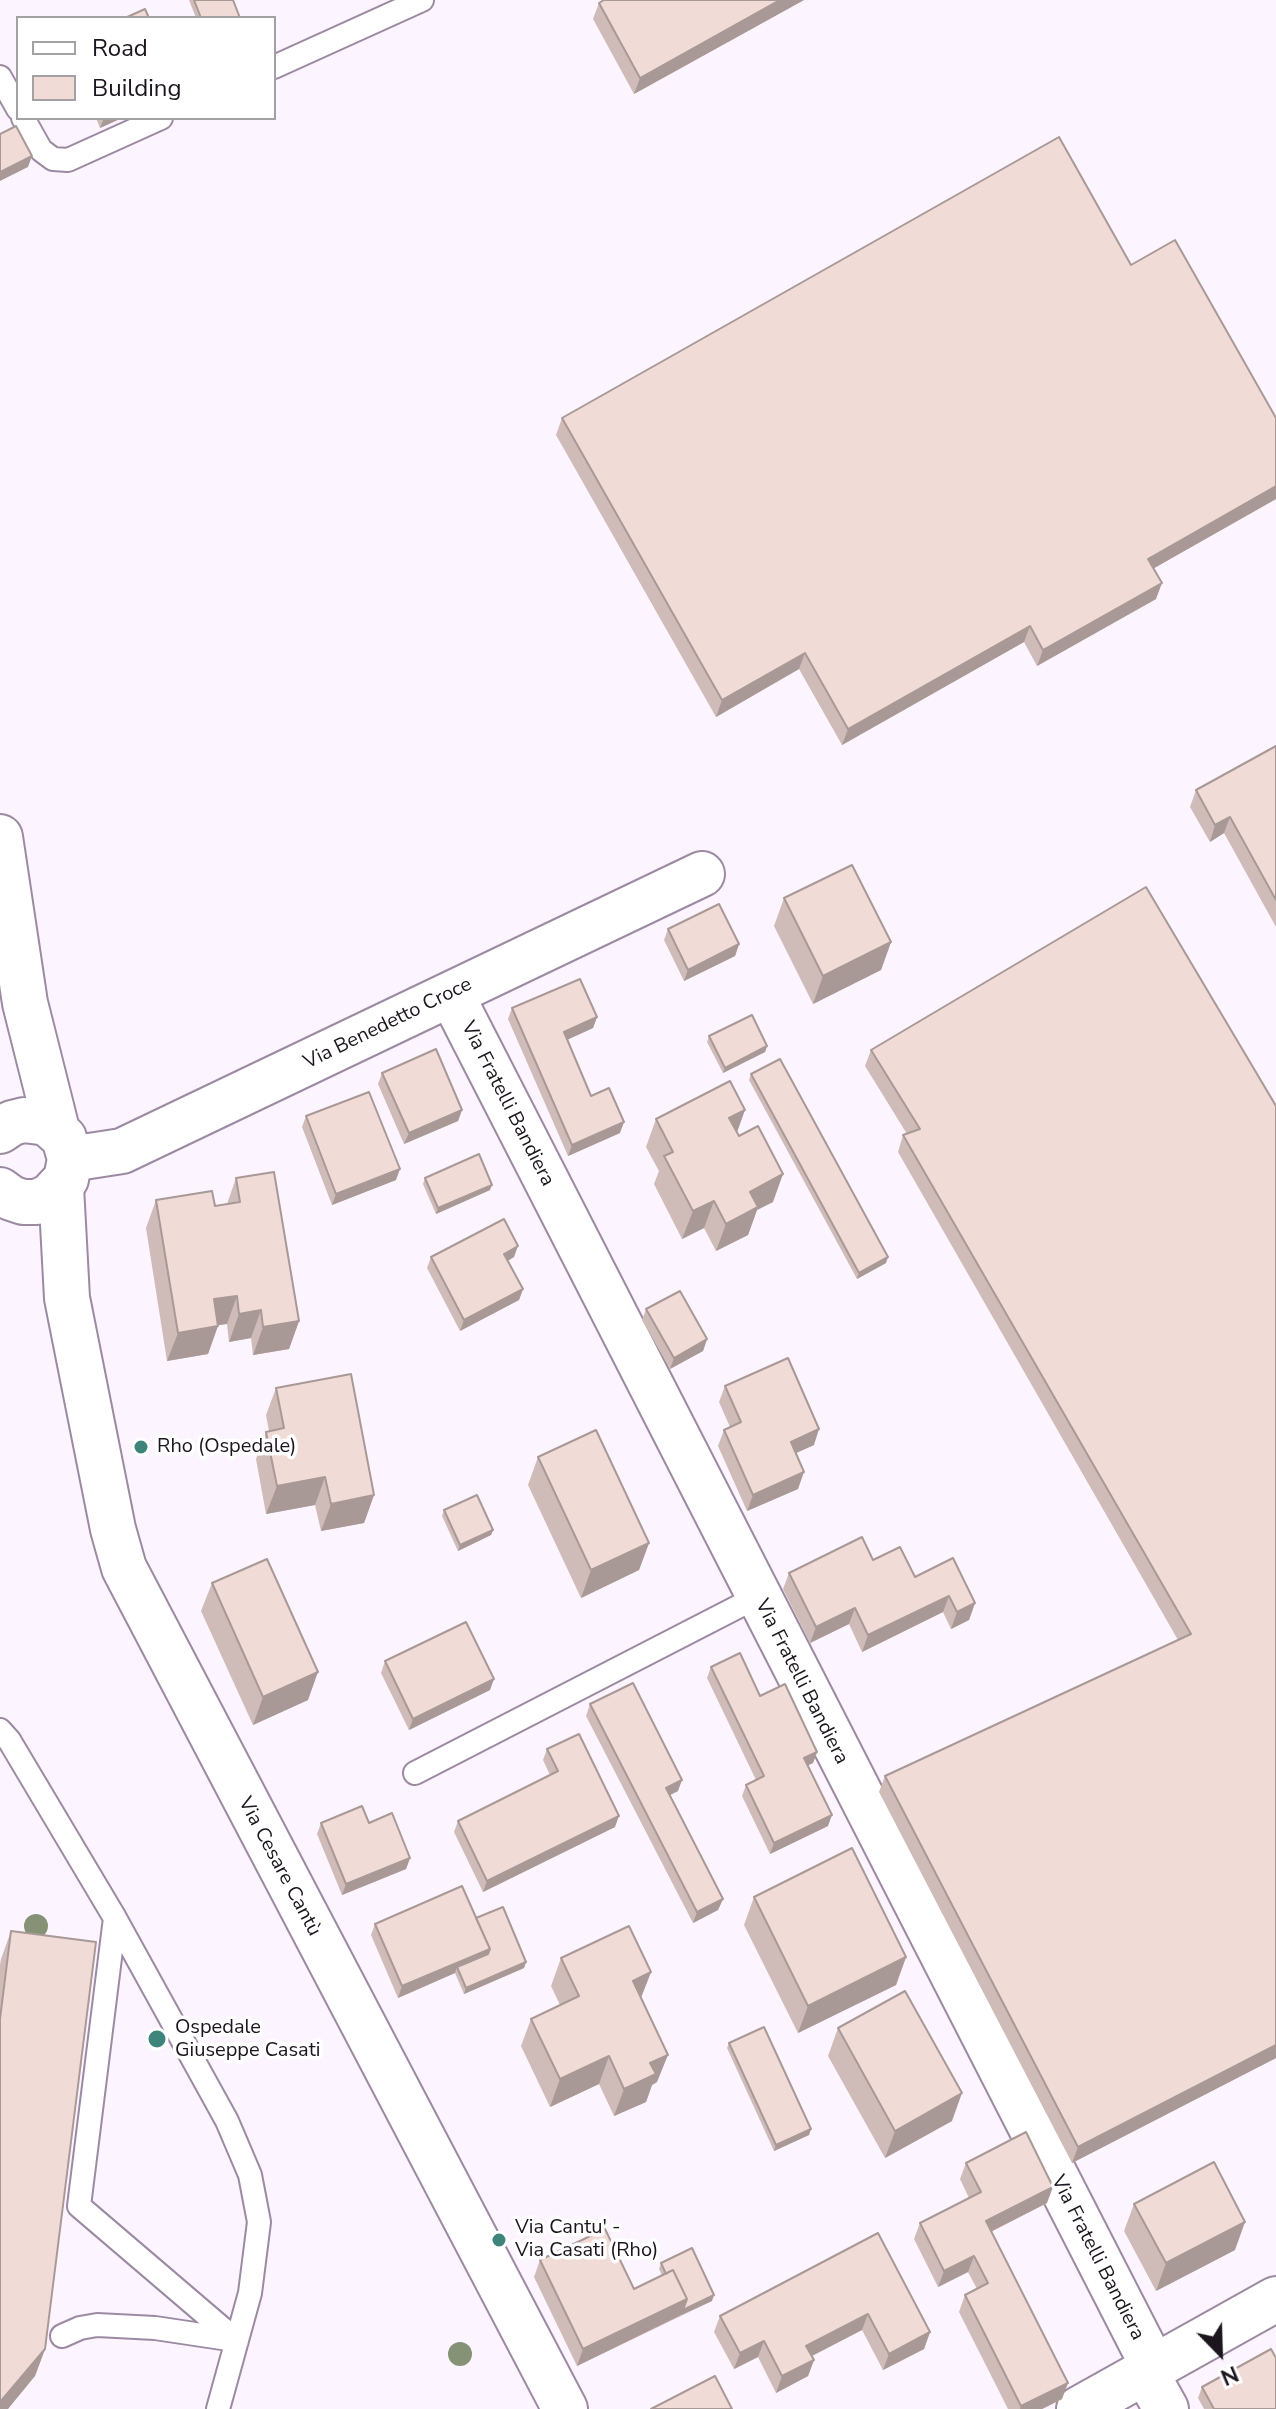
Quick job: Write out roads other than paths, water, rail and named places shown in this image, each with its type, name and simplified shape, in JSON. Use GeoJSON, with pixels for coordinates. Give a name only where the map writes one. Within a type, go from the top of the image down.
{"type":"FeatureCollection","features":[{"type":"Feature","properties":{"kind":"street","name":"Via Cesare Cantù"},"geometry":{"type":"LineString","coordinates":[[0,837],[25,1003],[30,1179],[67,1298],[113,1529],[124,1568],[565,2409]]}},
{"type":"Feature","properties":{"kind":"street","name":"Via Benedetto Croce"},"geometry":{"type":"LineString","coordinates":[[30,1179],[122,1151],[702,874]]}},
{"type":"Feature","properties":{"kind":"street","name":"Via Fratelli Bandiera"},"geometry":{"type":"LineString","coordinates":[[451,994],[1155,2383]]}},
{"type":"Feature","properties":{"kind":"street","name":"Via Cesare Cantù"},"geometry":{"type":"LineString","coordinates":[[1,1130],[13,1102],[25,1003]]}},
{"type":"Feature","properties":{"kind":"street"},"geometry":{"type":"LineString","coordinates":[[1,1130],[12,1123],[36,1120],[30,1179]]}},
{"type":"Feature","properties":{"kind":"street"},"geometry":{"type":"LineString","coordinates":[[1079,2409],[1155,2383],[1276,2299]]}},
{"type":"Feature","properties":{"kind":"lane"},"geometry":{"type":"LineString","coordinates":[[276,66],[422,0]]}},
{"type":"Feature","properties":{"kind":"lane"},"geometry":{"type":"LineString","coordinates":[[0,77],[16,105]]}},
{"type":"Feature","properties":{"kind":"lane"},"geometry":{"type":"LineString","coordinates":[[24,120],[41,150],[53,159],[68,160],[157,120]]}},
{"type":"Feature","properties":{"kind":"lane"},"geometry":{"type":"LineString","coordinates":[[415,1773],[757,1597]]}},
{"type":"Feature","properties":{"kind":"lane"},"geometry":{"type":"LineString","coordinates":[[0,1730],[9,1740],[115,1918],[227,2121],[250,2175],[259,2222],[250,2293],[218,2409]]}},
{"type":"Feature","properties":{"kind":"lane"},"geometry":{"type":"LineString","coordinates":[[115,1918],[79,2206],[237,2341]]}},
{"type":"Feature","properties":{"kind":"lane"},"geometry":{"type":"LineString","coordinates":[[62,2336],[97,2325],[155,2328],[237,2341]]}},
{"type":"Feature","properties":{"kind":"place","name":"Rho (Ospedale)"},"geometry":{"type":"Point","coordinates":[141,1447]}},
{"type":"Feature","properties":{"kind":"place","name":"Ospedale Giuseppe Casati"},"geometry":{"type":"Point","coordinates":[157,2039]}},
{"type":"Feature","properties":{"kind":"place","name":"Via Cantu' - Via Casati (Rho)"},"geometry":{"type":"Point","coordinates":[499,2240]}}]}
